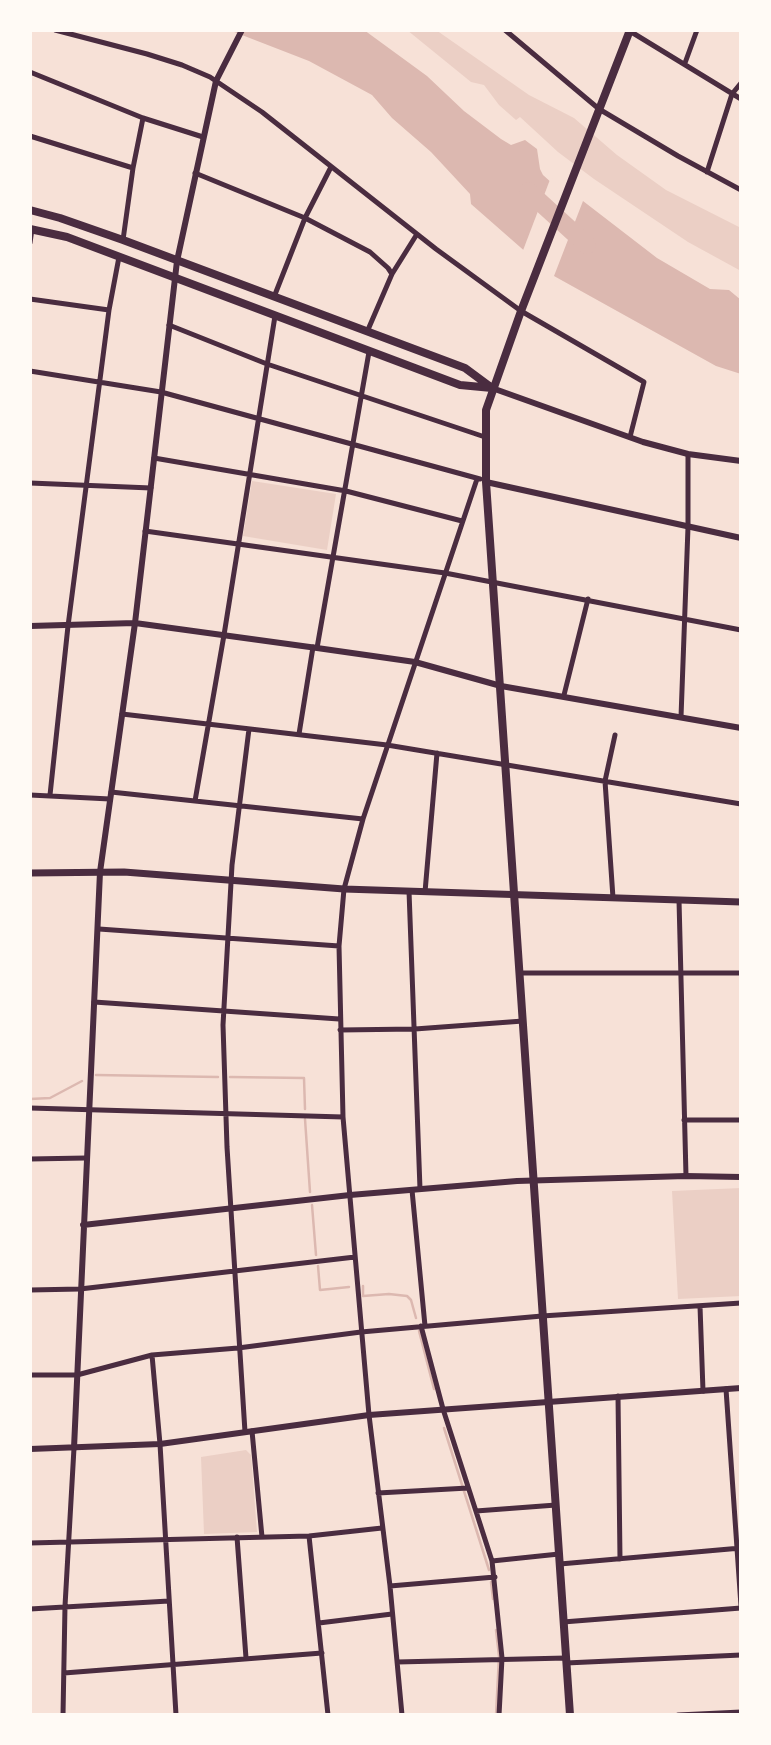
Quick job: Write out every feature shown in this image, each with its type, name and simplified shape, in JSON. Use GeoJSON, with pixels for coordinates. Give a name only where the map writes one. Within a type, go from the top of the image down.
{"type":"FeatureCollection","features":[{"type":"Feature","properties":{"kind":"main road"},"geometry":{"type":"LineString","coordinates":[[570,1715],[501,686],[482,480],[486,410],[492,388],[629,30]]}},
{"type":"Feature","properties":{"kind":"main road"},"geometry":{"type":"LineString","coordinates":[[30,210],[123,240],[465,368],[492,388]]}},
{"type":"Feature","properties":{"kind":"main road"},"geometry":{"type":"LineString","coordinates":[[31,229],[67,237],[460,385],[492,388]]}},
{"type":"Feature","properties":{"kind":"main road"},"geometry":{"type":"LineString","coordinates":[[30,873],[100,872],[344,889],[741,902]]}},
{"type":"Feature","properties":{"kind":"street"},"geometry":{"type":"LineString","coordinates":[[55,30],[147,54],[181,65],[216,81],[262,113],[417,234],[522,308],[644,383],[630,437]]}},
{"type":"Feature","properties":{"kind":"street"},"geometry":{"type":"LineString","coordinates":[[63,1715],[65,1606],[75,1448],[100,872],[135,623],[174,278],[216,81],[242,30]]}},
{"type":"Feature","properties":{"kind":"street"},"geometry":{"type":"LineString","coordinates":[[505,30],[597,113],[741,190]]}},
{"type":"Feature","properties":{"kind":"street"},"geometry":{"type":"LineString","coordinates":[[629,30],[741,99]]}},
{"type":"Feature","properties":{"kind":"street"},"geometry":{"type":"LineString","coordinates":[[685,63],[697,30]]}},
{"type":"Feature","properties":{"kind":"street"},"geometry":{"type":"LineString","coordinates":[[30,72],[143,118],[204,136]]}},
{"type":"Feature","properties":{"kind":"street"},"geometry":{"type":"LineString","coordinates":[[707,172],[732,94],[741,83]]}},
{"type":"Feature","properties":{"kind":"street"},"geometry":{"type":"LineString","coordinates":[[123,240],[143,118]]}},
{"type":"Feature","properties":{"kind":"street"},"geometry":{"type":"LineString","coordinates":[[30,136],[133,168]]}},
{"type":"Feature","properties":{"kind":"street"},"geometry":{"type":"LineString","coordinates":[[274,297],[305,218],[331,167]]}},
{"type":"Feature","properties":{"kind":"street"},"geometry":{"type":"LineString","coordinates":[[195,173],[305,218],[370,252],[391,274]]}},
{"type":"Feature","properties":{"kind":"street"},"geometry":{"type":"LineString","coordinates":[[30,243],[31,229]]}},
{"type":"Feature","properties":{"kind":"street"},"geometry":{"type":"LineString","coordinates":[[367,332],[391,274],[417,234]]}},
{"type":"Feature","properties":{"kind":"street"},"geometry":{"type":"LineString","coordinates":[[50,795],[68,626],[109,310],[119,257]]}},
{"type":"Feature","properties":{"kind":"street"},"geometry":{"type":"LineString","coordinates":[[30,299],[109,310]]}},
{"type":"Feature","properties":{"kind":"street"},"geometry":{"type":"LineString","coordinates":[[195,801],[275,316]]}},
{"type":"Feature","properties":{"kind":"street"},"geometry":{"type":"LineString","coordinates":[[169,325],[267,364],[485,437]]}},
{"type":"Feature","properties":{"kind":"street"},"geometry":{"type":"LineString","coordinates":[[299,734],[334,557],[369,352]]}},
{"type":"Feature","properties":{"kind":"street"},"geometry":{"type":"LineString","coordinates":[[30,371],[161,392],[482,480],[741,538]]}},
{"type":"Feature","properties":{"kind":"street"},"geometry":{"type":"LineString","coordinates":[[492,388],[630,437],[688,454],[741,461]]}},
{"type":"Feature","properties":{"kind":"street"},"geometry":{"type":"LineString","coordinates":[[681,717],[688,454]]}},
{"type":"Feature","properties":{"kind":"street"},"geometry":{"type":"LineString","coordinates":[[154,458],[346,491],[462,521]]}},
{"type":"Feature","properties":{"kind":"street"},"geometry":{"type":"LineString","coordinates":[[401,1715],[390,1586],[369,1415],[343,1117],[339,946],[344,889],[363,819],[462,521],[482,480]]}},
{"type":"Feature","properties":{"kind":"street"},"geometry":{"type":"LineString","coordinates":[[30,483],[151,488]]}},
{"type":"Feature","properties":{"kind":"street"},"geometry":{"type":"LineString","coordinates":[[145,531],[445,573],[741,630]]}},
{"type":"Feature","properties":{"kind":"street"},"geometry":{"type":"LineString","coordinates":[[564,695],[588,599]]}},
{"type":"Feature","properties":{"kind":"street"},"geometry":{"type":"LineString","coordinates":[[30,626],[135,623],[415,662],[501,686],[741,728]]}},
{"type":"Feature","properties":{"kind":"street"},"geometry":{"type":"LineString","coordinates":[[122,714],[387,745],[741,804]]}},
{"type":"Feature","properties":{"kind":"street"},"geometry":{"type":"LineString","coordinates":[[249,729],[230,880],[224,1011],[225,1114],[238,1348],[262,1537]]}},
{"type":"Feature","properties":{"kind":"street"},"geometry":{"type":"LineString","coordinates":[[613,898],[605,781],[615,736]]}},
{"type":"Feature","properties":{"kind":"street"},"geometry":{"type":"LineString","coordinates":[[425,892],[437,753]]}},
{"type":"Feature","properties":{"kind":"street"},"geometry":{"type":"LineString","coordinates":[[30,795],[195,801],[363,819]]}},
{"type":"Feature","properties":{"kind":"street"},"geometry":{"type":"LineString","coordinates":[[409,891],[420,1189]]}},
{"type":"Feature","properties":{"kind":"street"},"geometry":{"type":"LineString","coordinates":[[679,900],[686,1176]]}},
{"type":"Feature","properties":{"kind":"street"},"geometry":{"type":"LineString","coordinates":[[99,929],[339,946]]}},
{"type":"Feature","properties":{"kind":"street"},"geometry":{"type":"LineString","coordinates":[[519,973],[741,973]]}},
{"type":"Feature","properties":{"kind":"street"},"geometry":{"type":"LineString","coordinates":[[94,1002],[339,1019]]}},
{"type":"Feature","properties":{"kind":"street"},"geometry":{"type":"LineString","coordinates":[[340,1031],[523,1021]]}},
{"type":"Feature","properties":{"kind":"street"},"geometry":{"type":"LineString","coordinates":[[30,1108],[343,1117]]}},
{"type":"Feature","properties":{"kind":"street"},"geometry":{"type":"LineString","coordinates":[[684,1120],[741,1120]]}},
{"type":"Feature","properties":{"kind":"street"},"geometry":{"type":"LineString","coordinates":[[30,1159],[86,1158]]}},
{"type":"Feature","properties":{"kind":"street"},"geometry":{"type":"LineString","coordinates":[[83,1225],[350,1195],[533,1180],[741,1177]]}},
{"type":"Feature","properties":{"kind":"street"},"geometry":{"type":"LineString","coordinates":[[412,1190],[423,1326],[443,1409],[466,1488],[492,1560],[495,1577],[500,1658],[499,1715]]}},
{"type":"Feature","properties":{"kind":"street"},"geometry":{"type":"LineString","coordinates":[[30,1290],[80,1289],[355,1257]]}},
{"type":"Feature","properties":{"kind":"street"},"geometry":{"type":"LineString","coordinates":[[30,1376],[77,1376],[152,1356],[361,1332],[542,1316],[741,1303]]}},
{"type":"Feature","properties":{"kind":"street"},"geometry":{"type":"LineString","coordinates":[[700,1306],[703,1391]]}},
{"type":"Feature","properties":{"kind":"street"},"geometry":{"type":"LineString","coordinates":[[152,1356],[160,1444],[176,1715]]}},
{"type":"Feature","properties":{"kind":"street"},"geometry":{"type":"LineString","coordinates":[[30,1449],[160,1444],[369,1415],[741,1388]]}},
{"type":"Feature","properties":{"kind":"street"},"geometry":{"type":"LineString","coordinates":[[563,1622],[741,1607],[726,1389]]}},
{"type":"Feature","properties":{"kind":"street"},"geometry":{"type":"LineString","coordinates":[[618,1396],[620,1559]]}},
{"type":"Feature","properties":{"kind":"street"},"geometry":{"type":"LineString","coordinates":[[378,1493],[466,1488]]}},
{"type":"Feature","properties":{"kind":"street"},"geometry":{"type":"LineString","coordinates":[[476,1511],[556,1505]]}},
{"type":"Feature","properties":{"kind":"street"},"geometry":{"type":"LineString","coordinates":[[30,1543],[309,1536],[382,1528]]}},
{"type":"Feature","properties":{"kind":"street"},"geometry":{"type":"LineString","coordinates":[[309,1536],[328,1715]]}},
{"type":"Feature","properties":{"kind":"street"},"geometry":{"type":"LineString","coordinates":[[237,1537],[246,1658]]}},
{"type":"Feature","properties":{"kind":"street"},"geometry":{"type":"LineString","coordinates":[[559,1564],[739,1549]]}},
{"type":"Feature","properties":{"kind":"street"},"geometry":{"type":"LineString","coordinates":[[492,1560],[559,1554]]}},
{"type":"Feature","properties":{"kind":"street"},"geometry":{"type":"LineString","coordinates":[[390,1586],[495,1577]]}},
{"type":"Feature","properties":{"kind":"street"},"geometry":{"type":"LineString","coordinates":[[30,1609],[169,1601]]}},
{"type":"Feature","properties":{"kind":"street"},"geometry":{"type":"LineString","coordinates":[[319,1623],[392,1614]]}},
{"type":"Feature","properties":{"kind":"street"},"geometry":{"type":"LineString","coordinates":[[64,1673],[322,1653]]}},
{"type":"Feature","properties":{"kind":"street"},"geometry":{"type":"LineString","coordinates":[[397,1662],[741,1655]]}},
{"type":"Feature","properties":{"kind":"street"},"geometry":{"type":"LineString","coordinates":[[678,1715],[741,1712]]}},
{"type":"Feature","properties":{"kind":"shaded area"},"geometry":{"type":"Polygon","coordinates":[[[229,30],[364,30],[427,76],[464,111],[501,139],[511,145],[525,140],[537,149],[540,169],[553,184],[528,254],[471,204],[470,194],[372,95],[309,61],[229,30]]]}},
{"type":"Feature","properties":{"kind":"shaded area"},"geometry":{"type":"Polygon","coordinates":[[[407,30],[436,30],[529,95],[574,118],[617,155],[666,190],[741,228],[741,271],[688,242],[594,179],[558,152],[520,117],[516,120],[499,105],[484,85],[471,82],[407,30]]]}},
{"type":"Feature","properties":{"kind":"shaded area"},"geometry":{"type":"Polygon","coordinates":[[[583,201],[657,258],[710,289],[729,290],[741,300],[741,374],[716,366],[554,276],[583,201]]]}},
{"type":"Feature","properties":{"kind":"shaded area"},"geometry":{"type":"Polygon","coordinates":[[[252,481],[336,494],[327,550],[243,536],[252,481]]]}},
{"type":"Feature","properties":{"kind":"shaded area"},"geometry":{"type":"Polygon","coordinates":[[[741,1188],[741,1296],[678,1299],[672,1191],[741,1188]]]}},
{"type":"Feature","properties":{"kind":"shaded area"},"geometry":{"type":"Polygon","coordinates":[[[246,1450],[251,1455],[257,1532],[204,1534],[201,1457],[246,1450]]]}},
{"type":"Feature","properties":{"kind":"pier"},"geometry":{"type":"Polygon","coordinates":[[[551,177],[557,185],[532,255],[527,258],[522,253],[551,177]]]}},
{"type":"Feature","properties":{"kind":"waterway"},"geometry":{"type":"LineString","coordinates":[[528,191],[587,245]]}},
{"type":"Feature","properties":{"kind":"waterway"},"geometry":{"type":"LineString","coordinates":[[96,1075],[218,1077]]}},
{"type":"Feature","properties":{"kind":"waterway"},"geometry":{"type":"LineString","coordinates":[[230,1077],[304,1078],[305,1109]]}},
{"type":"Feature","properties":{"kind":"waterway"},"geometry":{"type":"LineString","coordinates":[[30,1099],[50,1098],[82,1081]]}},
{"type":"Feature","properties":{"kind":"waterway"},"geometry":{"type":"LineString","coordinates":[[305,1119],[310,1192]]}},
{"type":"Feature","properties":{"kind":"waterway"},"geometry":{"type":"LineString","coordinates":[[312,1205],[316,1255]]}},
{"type":"Feature","properties":{"kind":"waterway"},"geometry":{"type":"LineString","coordinates":[[318,1266],[320,1290],[349,1287]]}},
{"type":"Feature","properties":{"kind":"waterway"},"geometry":{"type":"LineString","coordinates":[[363,1286],[363,1296],[407,1296],[411,1300],[416,1318]]}},
{"type":"Feature","properties":{"kind":"waterway"},"geometry":{"type":"LineString","coordinates":[[419,1331],[434,1389]]}},
{"type":"Feature","properties":{"kind":"waterway"},"geometry":{"type":"LineString","coordinates":[[444,1428],[489,1570]]}},
{"type":"Feature","properties":{"kind":"waterway"},"geometry":{"type":"LineString","coordinates":[[491,1582],[493,1599]]}},
{"type":"Feature","properties":{"kind":"waterway"},"geometry":{"type":"LineString","coordinates":[[496,1630],[499,1656],[496,1715]]}}]}
